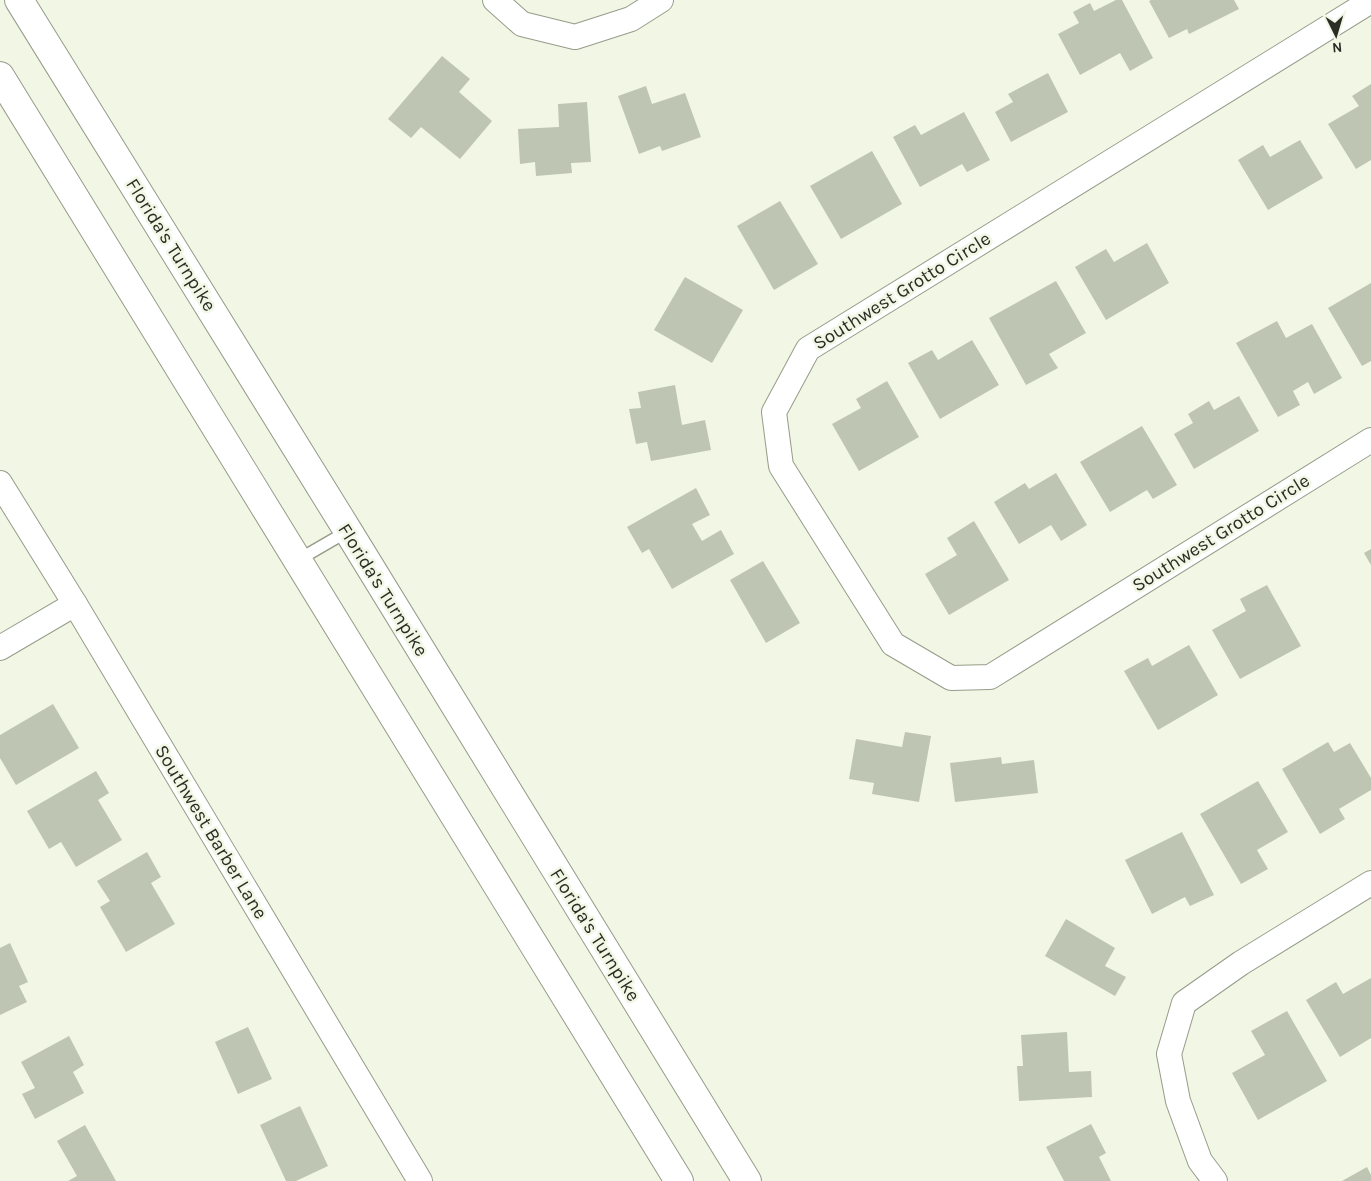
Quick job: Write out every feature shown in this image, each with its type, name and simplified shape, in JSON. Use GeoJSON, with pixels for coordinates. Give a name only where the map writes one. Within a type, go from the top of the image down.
{"type":"FeatureCollection","features":[{"type":"Feature","properties":{"kind":"highway","name":"Florida's Turnpike"},"geometry":{"type":"LineString","coordinates":[[18,0],[348,531],[746,1181]]}},
{"type":"Feature","properties":{"kind":"highway"},"geometry":{"type":"LineString","coordinates":[[0,76],[679,1181]]}},
{"type":"Feature","properties":{"kind":"street"},"geometry":{"type":"LineString","coordinates":[[496,0],[522,24],[575,36],[631,19],[661,0]]}},
{"type":"Feature","properties":{"kind":"street","name":"Southwest Grotto Circle"},"geometry":{"type":"LineString","coordinates":[[1371,1],[808,349],[774,412],[781,466],[893,644],[950,678],[990,676],[1371,440]]}},
{"type":"Feature","properties":{"kind":"street","name":"Southwest Barber Lane"},"geometry":{"type":"LineString","coordinates":[[0,483],[75,604],[420,1181]]}},
{"type":"Feature","properties":{"kind":"street"},"geometry":{"type":"LineString","coordinates":[[0,648],[75,604]]}},
{"type":"Feature","properties":{"kind":"street"},"geometry":{"type":"LineString","coordinates":[[1215,1181],[1200,1161],[1178,1101],[1168,1054],[1184,1003],[1241,963],[1371,883]]}},
{"type":"Feature","properties":{"kind":"lane"},"geometry":{"type":"LineString","coordinates":[[298,560],[348,531]]}},
{"type":"Feature","properties":{"kind":"building"},"geometry":{"type":"Polygon","coordinates":[[[1116,0],[1122,0],[1153,58],[1130,71],[1120,53],[1080,75],[1058,34],[1079,23],[1073,12],[1090,3],[1094,11],[1116,0]]]}},
{"type":"Feature","properties":{"kind":"building"},"geometry":{"type":"Polygon","coordinates":[[[1234,0],[1239,9],[1189,34],[1187,29],[1169,38],[1149,1],[1234,0]]]}},
{"type":"Feature","properties":{"kind":"building"},"geometry":{"type":"Polygon","coordinates":[[[442,56],[470,79],[459,92],[492,121],[460,159],[421,127],[411,138],[388,119],[442,56]]]}},
{"type":"Feature","properties":{"kind":"building"},"geometry":{"type":"Polygon","coordinates":[[[1048,73],[1068,112],[1011,142],[995,112],[1013,102],[1008,94],[1048,73]]]}},
{"type":"Feature","properties":{"kind":"building"},"geometry":{"type":"Polygon","coordinates":[[[1371,84],[1371,160],[1356,169],[1328,124],[1359,106],[1352,96],[1371,84]]]}},
{"type":"Feature","properties":{"kind":"building"},"geometry":{"type":"Polygon","coordinates":[[[646,86],[652,104],[685,93],[701,137],[662,151],[660,146],[639,154],[618,96],[646,86]]]}},
{"type":"Feature","properties":{"kind":"building"},"geometry":{"type":"Polygon","coordinates":[[[587,102],[591,162],[571,163],[572,173],[536,176],[535,162],[520,164],[518,129],[559,127],[558,104],[587,102]]]}},
{"type":"Feature","properties":{"kind":"building"},"geometry":{"type":"Polygon","coordinates":[[[964,112],[990,160],[967,172],[962,164],[920,187],[893,137],[915,125],[921,135],[964,112]]]}},
{"type":"Feature","properties":{"kind":"building"},"geometry":{"type":"Polygon","coordinates":[[[1300,140],[1323,178],[1268,210],[1238,160],[1263,145],[1270,157],[1300,140]]]}},
{"type":"Feature","properties":{"kind":"building"},"geometry":{"type":"Polygon","coordinates":[[[872,151],[902,204],[841,239],[810,186],[872,151]]]}},
{"type":"Feature","properties":{"kind":"building"},"geometry":{"type":"Polygon","coordinates":[[[780,201],[818,264],[774,290],[737,226],[780,201]]]}},
{"type":"Feature","properties":{"kind":"building"},"geometry":{"type":"Polygon","coordinates":[[[1147,243],[1169,283],[1106,320],[1075,267],[1106,249],[1114,262],[1147,243]]]}},
{"type":"Feature","properties":{"kind":"building"},"geometry":{"type":"Polygon","coordinates":[[[685,277],[743,310],[712,363],[654,330],[685,277]]]}},
{"type":"Feature","properties":{"kind":"building"},"geometry":{"type":"Polygon","coordinates":[[[1056,281],[1086,333],[1049,354],[1058,368],[1026,385],[989,318],[1056,281]]]}},
{"type":"Feature","properties":{"kind":"building"},"geometry":{"type":"Polygon","coordinates":[[[1371,283],[1371,361],[1362,366],[1328,308],[1371,283]]]}},
{"type":"Feature","properties":{"kind":"building"},"geometry":{"type":"Polygon","coordinates":[[[1277,321],[1286,338],[1312,324],[1342,378],[1314,394],[1308,382],[1293,391],[1300,405],[1278,417],[1236,343],[1277,321]]]}},
{"type":"Feature","properties":{"kind":"building"},"geometry":{"type":"Polygon","coordinates":[[[972,340],[999,385],[940,419],[908,363],[932,350],[938,360],[972,340]]]}},
{"type":"Feature","properties":{"kind":"building"},"geometry":{"type":"Polygon","coordinates":[[[887,381],[919,437],[859,471],[832,424],[861,408],[856,399],[887,381]]]}},
{"type":"Feature","properties":{"kind":"building"},"geometry":{"type":"Polygon","coordinates":[[[675,385],[682,425],[705,420],[711,450],[651,461],[647,442],[636,444],[629,409],[641,408],[638,392],[675,385]]]}},
{"type":"Feature","properties":{"kind":"building"},"geometry":{"type":"Polygon","coordinates":[[[1239,396],[1259,431],[1194,469],[1174,434],[1193,423],[1188,414],[1209,401],[1214,410],[1239,396]]]}},
{"type":"Feature","properties":{"kind":"building"},"geometry":{"type":"Polygon","coordinates":[[[1142,426],[1177,485],[1153,499],[1147,490],[1110,512],[1080,462],[1142,426]]]}},
{"type":"Feature","properties":{"kind":"building"},"geometry":{"type":"Polygon","coordinates":[[[1056,473],[1087,525],[1061,541],[1051,525],[1019,544],[994,502],[1025,483],[1029,489],[1056,473]]]}},
{"type":"Feature","properties":{"kind":"building"},"geometry":{"type":"Polygon","coordinates":[[[696,488],[710,515],[692,524],[702,541],[721,530],[734,554],[672,589],[649,549],[642,553],[627,527],[696,488]]]}},
{"type":"Feature","properties":{"kind":"building"},"geometry":{"type":"Polygon","coordinates":[[[974,521],[1009,580],[949,615],[925,574],[957,555],[947,538],[974,521]]]}},
{"type":"Feature","properties":{"kind":"building"},"geometry":{"type":"Polygon","coordinates":[[[1371,549],[1371,565],[1364,553],[1371,549]]]}},
{"type":"Feature","properties":{"kind":"building"},"geometry":{"type":"Polygon","coordinates":[[[763,561],[800,623],[766,643],[730,580],[763,561]]]}},
{"type":"Feature","properties":{"kind":"building"},"geometry":{"type":"Polygon","coordinates":[[[1267,585],[1301,646],[1240,679],[1212,630],[1246,611],[1240,599],[1267,585]]]}},
{"type":"Feature","properties":{"kind":"building"},"geometry":{"type":"Polygon","coordinates":[[[1189,645],[1218,695],[1158,730],[1124,671],[1148,658],[1152,666],[1189,645]]]}},
{"type":"Feature","properties":{"kind":"building"},"geometry":{"type":"Polygon","coordinates":[[[53,704],[79,748],[16,785],[0,758],[0,735],[53,704]]]}},
{"type":"Feature","properties":{"kind":"building"},"geometry":{"type":"Polygon","coordinates":[[[905,732],[931,736],[919,802],[872,794],[874,783],[849,779],[856,739],[902,747],[905,732]]]}},
{"type":"Feature","properties":{"kind":"building"},"geometry":{"type":"Polygon","coordinates":[[[1328,742],[1334,752],[1350,743],[1371,778],[1371,790],[1339,809],[1345,819],[1320,834],[1282,769],[1328,742]]]}},
{"type":"Feature","properties":{"kind":"building"},"geometry":{"type":"Polygon","coordinates":[[[1001,757],[1002,764],[1034,760],[1038,793],[955,802],[950,763],[1001,757]]]}},
{"type":"Feature","properties":{"kind":"building"},"geometry":{"type":"Polygon","coordinates":[[[96,771],[109,793],[98,800],[122,840],[76,867],[61,842],[49,849],[27,811],[96,771]]]}},
{"type":"Feature","properties":{"kind":"building"},"geometry":{"type":"Polygon","coordinates":[[[1258,781],[1288,832],[1257,850],[1268,869],[1241,884],[1200,814],[1258,781]]]}},
{"type":"Feature","properties":{"kind":"building"},"geometry":{"type":"Polygon","coordinates":[[[1182,832],[1214,895],[1190,906],[1185,897],[1152,914],[1125,860],[1182,832]]]}},
{"type":"Feature","properties":{"kind":"building"},"geometry":{"type":"Polygon","coordinates":[[[147,852],[161,877],[151,883],[175,924],[126,952],[100,907],[110,901],[97,881],[147,852]]]}},
{"type":"Feature","properties":{"kind":"building"},"geometry":{"type":"Polygon","coordinates":[[[1066,919],[1115,948],[1105,966],[1126,977],[1115,996],[1045,956],[1066,919]]]}},
{"type":"Feature","properties":{"kind":"building"},"geometry":{"type":"Polygon","coordinates":[[[10,943],[28,982],[19,986],[27,1002],[0,1015],[0,948],[10,943]]]}},
{"type":"Feature","properties":{"kind":"building"},"geometry":{"type":"Polygon","coordinates":[[[1371,978],[1371,1038],[1340,1057],[1306,1000],[1336,982],[1343,994],[1371,978]]]}},
{"type":"Feature","properties":{"kind":"building"},"geometry":{"type":"Polygon","coordinates":[[[1287,1011],[1327,1081],[1258,1120],[1232,1073],[1265,1055],[1251,1031],[1287,1011]]]}},
{"type":"Feature","properties":{"kind":"building"},"geometry":{"type":"Polygon","coordinates":[[[248,1027],[272,1079],[238,1094],[215,1042],[248,1027]]]}},
{"type":"Feature","properties":{"kind":"building"},"geometry":{"type":"Polygon","coordinates":[[[1067,1032],[1069,1072],[1091,1071],[1092,1097],[1019,1101],[1017,1066],[1023,1066],[1021,1035],[1067,1032]]]}},
{"type":"Feature","properties":{"kind":"building"},"geometry":{"type":"Polygon","coordinates":[[[69,1036],[84,1065],[73,1072],[84,1093],[35,1119],[22,1094],[35,1088],[21,1062],[69,1036]]]}},
{"type":"Feature","properties":{"kind":"building"},"geometry":{"type":"Polygon","coordinates":[[[300,1106],[328,1166],[296,1181],[286,1181],[260,1125],[300,1106]]]}},
{"type":"Feature","properties":{"kind":"building"},"geometry":{"type":"Polygon","coordinates":[[[1091,1124],[1106,1153],[1099,1157],[1111,1181],[1064,1181],[1046,1147],[1091,1124]]]}},
{"type":"Feature","properties":{"kind":"building"},"geometry":{"type":"Polygon","coordinates":[[[85,1125],[116,1181],[68,1181],[77,1176],[57,1141],[85,1125]]]}},
{"type":"Feature","properties":{"kind":"building"},"geometry":{"type":"Polygon","coordinates":[[[1367,1167],[1371,1175],[1371,1181],[1342,1181],[1367,1167]]]}}]}
